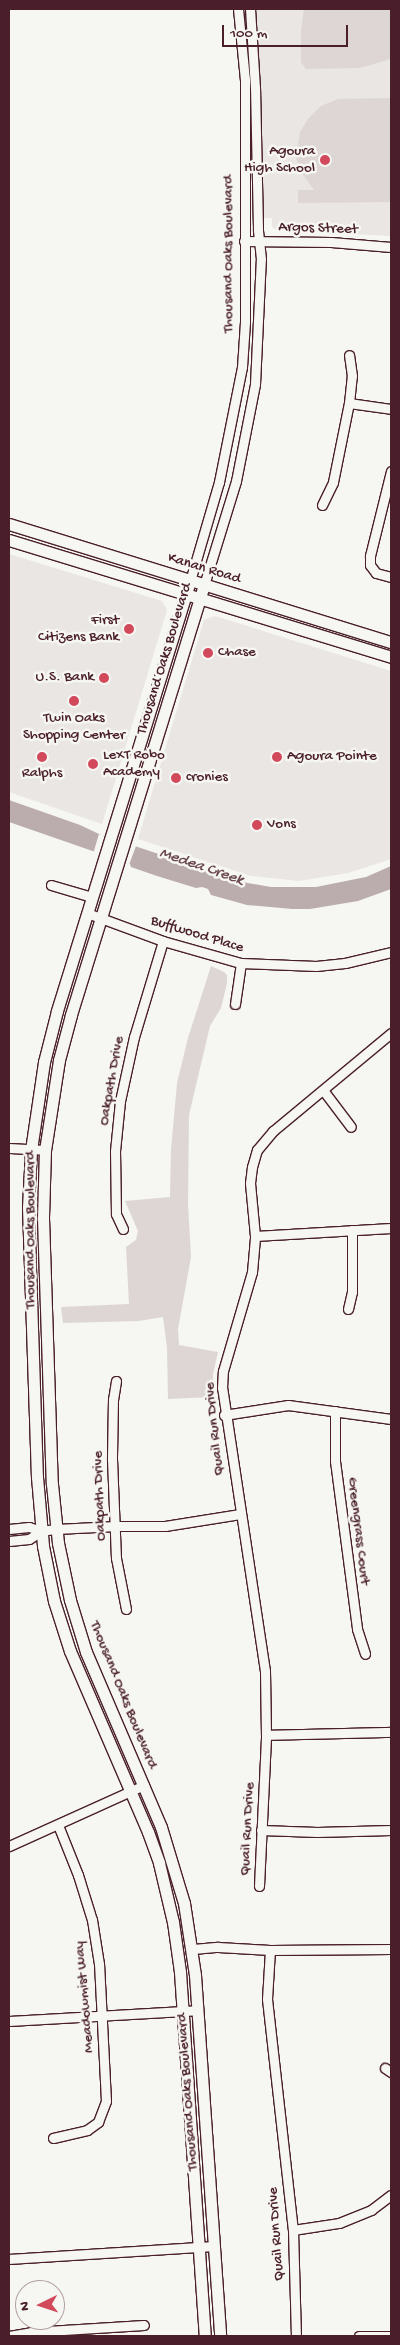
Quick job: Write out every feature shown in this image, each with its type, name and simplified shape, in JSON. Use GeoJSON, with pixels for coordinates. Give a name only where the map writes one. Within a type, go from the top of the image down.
{"type":"FeatureCollection","features":[{"type":"Feature","properties":{"kind":"main road","name":"Kanan Road"},"geometry":{"type":"LineString","coordinates":[[9,524],[391,642]]}},
{"type":"Feature","properties":{"kind":"main road","name":"Kanan Road"},"geometry":{"type":"LineString","coordinates":[[9,540],[391,657]]}},
{"type":"Feature","properties":{"kind":"main road","name":"Thousand Oaks Boulevard"},"geometry":{"type":"LineString","coordinates":[[190,581],[87,913],[44,1062],[30,1150],[28,1236],[41,1531],[54,1601],[70,1651],[148,1832],[167,1893],[177,1946],[205,2336]]}},
{"type":"Feature","properties":{"kind":"main road","name":"Thousand Oaks Boulevard"},"geometry":{"type":"LineString","coordinates":[[204,585],[101,917],[59,1060],[45,1150],[43,1228],[52,1484],[56,1529],[70,1600],[86,1652],[144,1785],[170,1851],[192,1949],[198,2010],[220,2336]]}},
{"type":"Feature","properties":{"kind":"street","name":"Thousand Oaks Boulevard"},"geometry":{"type":"LineString","coordinates":[[190,581],[221,475],[242,367],[245,322],[245,80],[238,9]]}},
{"type":"Feature","properties":{"kind":"street","name":"Thousand Oaks Boulevard"},"geometry":{"type":"LineString","coordinates":[[204,585],[236,481],[255,384],[261,296],[255,88],[250,9]]}},
{"type":"Feature","properties":{"kind":"street","name":"Argos Street"},"geometry":{"type":"LineString","coordinates":[[244,241],[331,242],[391,247]]}},
{"type":"Feature","properties":{"kind":"street"},"geometry":{"type":"LineString","coordinates":[[322,505],[333,482],[349,403],[352,376],[349,355]]}},
{"type":"Feature","properties":{"kind":"street"},"geometry":{"type":"LineString","coordinates":[[349,403],[391,409]]}},
{"type":"Feature","properties":{"kind":"street"},"geometry":{"type":"LineString","coordinates":[[391,471],[390,490],[370,556],[370,565],[376,573],[391,577]]}},
{"type":"Feature","properties":{"kind":"street"},"geometry":{"type":"LineString","coordinates":[[51,885],[92,897]]}},
{"type":"Feature","properties":{"kind":"street","name":"Buffwood Place"},"geometry":{"type":"LineString","coordinates":[[87,913],[163,941],[240,964],[316,966],[345,963],[391,952]]}},
{"type":"Feature","properties":{"kind":"street","name":"Oakpath Drive"},"geometry":{"type":"LineString","coordinates":[[122,1229],[116,1214],[115,1151],[120,1101],[134,1037],[163,941]]}},
{"type":"Feature","properties":{"kind":"street"},"geometry":{"type":"LineString","coordinates":[[235,1004],[240,964]]}},
{"type":"Feature","properties":{"kind":"street","name":"Quail Run Drive"},"geometry":{"type":"LineString","coordinates":[[259,1886],[266,1735],[265,1670],[224,1415],[222,1388],[223,1371],[252,1272],[255,1236],[250,1183],[257,1150],[273,1131],[391,1033]]}},
{"type":"Feature","properties":{"kind":"street"},"geometry":{"type":"LineString","coordinates":[[323,1090],[351,1127]]}},
{"type":"Feature","properties":{"kind":"street"},"geometry":{"type":"LineString","coordinates":[[9,1148],[45,1150]]}},
{"type":"Feature","properties":{"kind":"street"},"geometry":{"type":"LineString","coordinates":[[255,1236],[391,1228]]}},
{"type":"Feature","properties":{"kind":"street"},"geometry":{"type":"LineString","coordinates":[[348,1309],[352,1292],[352,1230]]}},
{"type":"Feature","properties":{"kind":"street","name":"Oakpath Drive"},"geometry":{"type":"LineString","coordinates":[[116,1380],[113,1399],[112,1459],[116,1558],[126,1609]]}},
{"type":"Feature","properties":{"kind":"street"},"geometry":{"type":"LineString","coordinates":[[224,1415],[288,1405],[391,1419]]}},
{"type":"Feature","properties":{"kind":"street","name":"Greengrass Court"},"geometry":{"type":"LineString","coordinates":[[335,1411],[335,1462],[357,1629],[365,1654]]}},
{"type":"Feature","properties":{"kind":"street"},"geometry":{"type":"LineString","coordinates":[[9,1529],[28,1527],[41,1531],[116,1526],[164,1526],[240,1514]]}},
{"type":"Feature","properties":{"kind":"street"},"geometry":{"type":"LineString","coordinates":[[9,1541],[29,1539],[41,1531]]}},
{"type":"Feature","properties":{"kind":"street"},"geometry":{"type":"LineString","coordinates":[[266,1735],[391,1732]]}},
{"type":"Feature","properties":{"kind":"street"},"geometry":{"type":"LineString","coordinates":[[9,1846],[144,1785]]}},
{"type":"Feature","properties":{"kind":"street","name":"Meadowmist Way"},"geometry":{"type":"LineString","coordinates":[[53,2138],[87,2130],[98,2122],[106,2102],[99,1964],[92,1920],[78,1875],[58,1825]]}},
{"type":"Feature","properties":{"kind":"street"},"geometry":{"type":"LineString","coordinates":[[261,1830],[317,1832],[391,1830]]}},
{"type":"Feature","properties":{"kind":"street"},"geometry":{"type":"LineString","coordinates":[[192,1949],[218,1946],[270,1950],[391,1949]]}},
{"type":"Feature","properties":{"kind":"street","name":"Quail Run Drive"},"geometry":{"type":"LineString","coordinates":[[270,1950],[267,2000],[293,2230],[296,2336]]}},
{"type":"Feature","properties":{"kind":"street"},"geometry":{"type":"LineString","coordinates":[[9,2021],[198,2010]]}},
{"type":"Feature","properties":{"kind":"street"},"geometry":{"type":"LineString","coordinates":[[293,2230],[339,2223],[371,2210],[391,2195]]}},
{"type":"Feature","properties":{"kind":"street"},"geometry":{"type":"LineString","coordinates":[[9,2259],[214,2246]]}},
{"type":"Feature","properties":{"kind":"street"},"geometry":{"type":"LineString","coordinates":[[9,2336],[31,2332],[144,2325]]}},
{"type":"Feature","properties":{"kind":"street"},"geometry":{"type":"LineString","coordinates":[[359,2336],[391,2336]]}},
{"type":"Feature","properties":{"kind":"shaded area","name":"Agoura High School"},"geometry":{"type":"Polygon","coordinates":[[[254,9],[391,9],[391,236],[277,230],[272,227],[272,218],[260,218],[254,9]]]}},
{"type":"Feature","properties":{"kind":"shaded area"},"geometry":{"type":"Polygon","coordinates":[[[304,9],[391,9],[391,59],[360,68],[306,69],[301,62],[301,31],[304,9]]]}},
{"type":"Feature","properties":{"kind":"shaded area"},"geometry":{"type":"Polygon","coordinates":[[[391,98],[391,202],[298,203],[298,190],[314,190],[301,172],[296,158],[300,132],[308,119],[321,106],[338,99],[391,98]]]}},
{"type":"Feature","properties":{"kind":"shaded area","name":"Twin Oaks Shopping Center"},"geometry":{"type":"Polygon","coordinates":[[[9,554],[162,601],[167,610],[102,824],[9,792],[9,554]]]}},
{"type":"Feature","properties":{"kind":"shaded area","name":"Agoura Pointe"},"geometry":{"type":"Polygon","coordinates":[[[215,616],[391,671],[391,859],[348,873],[299,881],[251,876],[138,839],[204,620],[215,616]]]}},
{"type":"Feature","properties":{"kind":"shaded area"},"geometry":{"type":"Polygon","coordinates":[[[9,800],[80,825],[99,834],[242,882],[271,887],[316,887],[366,877],[391,866],[391,889],[358,901],[310,909],[247,905],[211,895],[208,889],[196,888],[157,876],[131,867],[130,864],[9,822],[9,800]]]}},
{"type":"Feature","properties":{"kind":"shaded area"},"geometry":{"type":"Polygon","coordinates":[[[211,966],[227,975],[227,983],[221,1008],[210,1026],[189,1115],[188,1204],[191,1257],[178,1329],[179,1345],[218,1352],[213,1374],[213,1397],[168,1399],[167,1348],[163,1317],[139,1321],[63,1323],[61,1307],[129,1304],[126,1247],[136,1240],[138,1231],[125,1201],[170,1197],[171,1149],[177,1083],[188,1038],[211,966]]]}},
{"type":"Feature","properties":{"kind":"pier"},"geometry":{"type":"Polygon","coordinates":[[[99,834],[136,846],[129,865],[93,854],[99,834]]]}},
{"type":"Feature","properties":{"kind":"place","name":"Agoura High School"},"geometry":{"type":"Point","coordinates":[325,160]}},
{"type":"Feature","properties":{"kind":"place","name":"First Citizens Bank"},"geometry":{"type":"Point","coordinates":[129,629]}},
{"type":"Feature","properties":{"kind":"place","name":"Chase"},"geometry":{"type":"Point","coordinates":[208,653]}},
{"type":"Feature","properties":{"kind":"place","name":"U.S. Bank"},"geometry":{"type":"Point","coordinates":[104,678]}},
{"type":"Feature","properties":{"kind":"place","name":"Twin Oaks Shopping Center"},"geometry":{"type":"Point","coordinates":[74,701]}},
{"type":"Feature","properties":{"kind":"place","name":"Ralphs"},"geometry":{"type":"Point","coordinates":[42,757]}},
{"type":"Feature","properties":{"kind":"place","name":"Agoura Pointe"},"geometry":{"type":"Point","coordinates":[277,757]}},
{"type":"Feature","properties":{"kind":"place","name":"LeXT Robo Academy"},"geometry":{"type":"Point","coordinates":[93,764]}},
{"type":"Feature","properties":{"kind":"place","name":"cronies"},"geometry":{"type":"Point","coordinates":[176,778]}},
{"type":"Feature","properties":{"kind":"place","name":"Vons"},"geometry":{"type":"Point","coordinates":[257,825]}},
{"type":"Feature","properties":{"kind":"water label","name":"Medea Creek"},"geometry":{"type":"Point","coordinates":[201,868]}}]}
